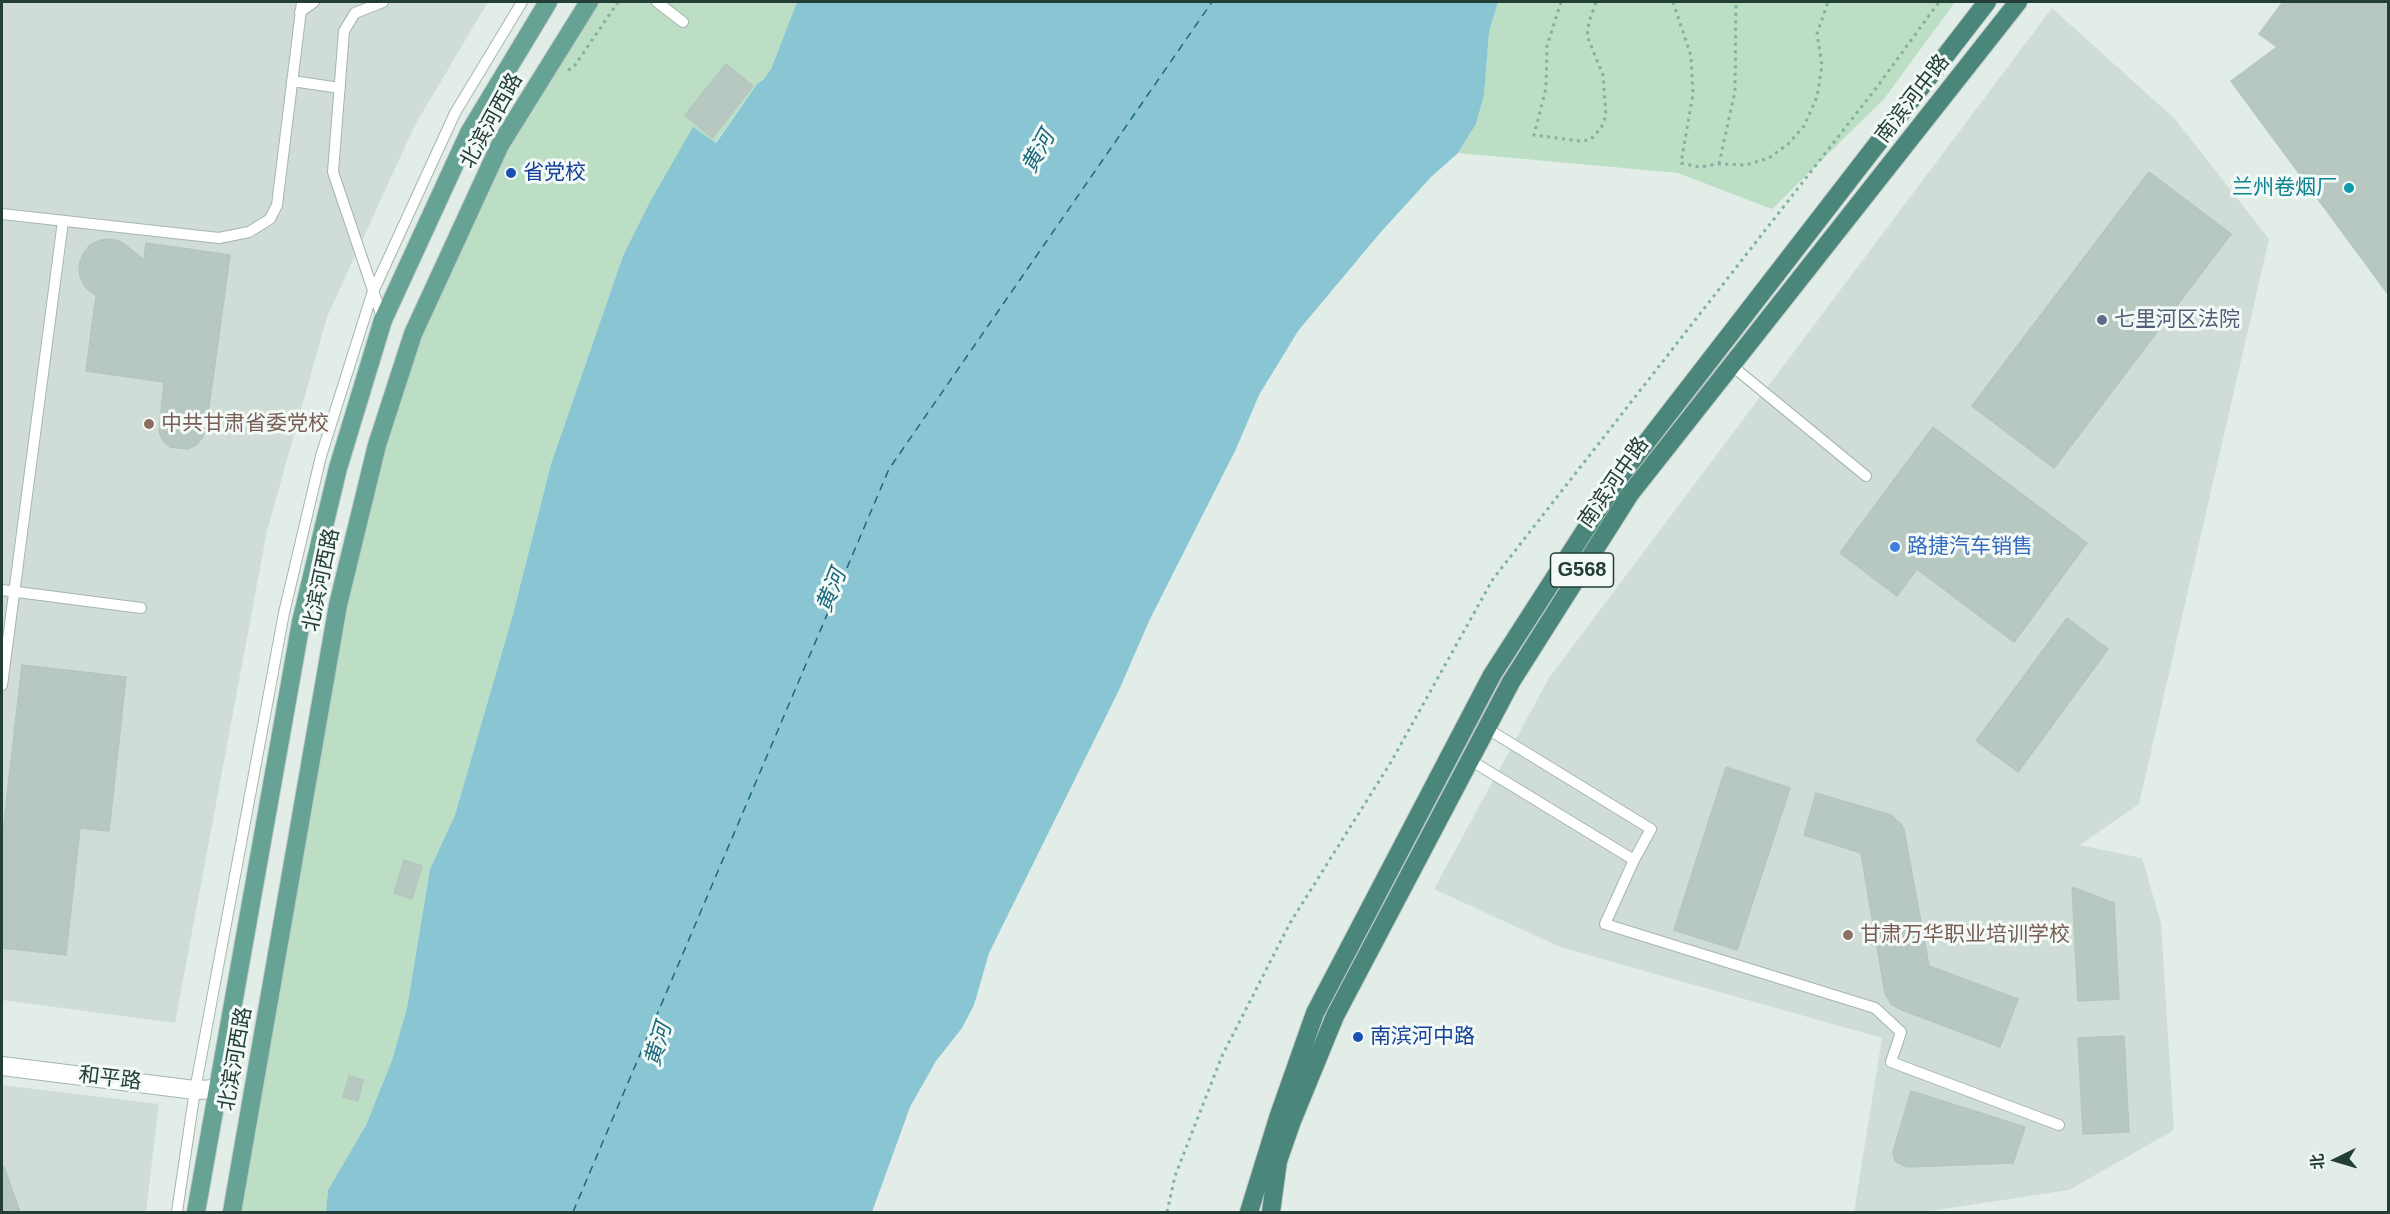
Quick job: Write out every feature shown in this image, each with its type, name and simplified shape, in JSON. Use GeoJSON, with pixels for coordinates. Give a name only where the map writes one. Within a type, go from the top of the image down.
{"type":"FeatureCollection","features":[{"type":"Feature","properties":{"kind":"highway","name":"南滨河中路"},"geometry":{"type":"LineString","coordinates":[[1249,1212],[1275,1125],[1315,1013],[1492,675],[1618,479],[1987,2]]}},
{"type":"Feature","properties":{"kind":"highway","name":"南滨河中路"},"geometry":{"type":"LineString","coordinates":[[1271,1212],[1282,1151],[1292,1120],[1335,1016],[1511,682],[1630,494],[2018,2]]}},
{"type":"Feature","properties":{"kind":"main road","name":"北滨河西路"},"geometry":{"type":"LineString","coordinates":[[196,1212],[301,622],[338,468],[383,320],[469,133],[548,2]]}},
{"type":"Feature","properties":{"kind":"main road","name":"北滨河西路"},"geometry":{"type":"LineString","coordinates":[[232,1212],[338,605],[377,445],[413,334],[500,145],[589,2]]}},
{"type":"Feature","properties":{"kind":"street","name":"和平路"},"geometry":{"type":"LineString","coordinates":[[2,1066],[195,1090],[218,1089]]}},
{"type":"Feature","properties":{"kind":"lane"},"geometry":{"type":"LineString","coordinates":[[2,214],[219,238],[249,231],[270,219],[277,205],[301,7],[314,2]]}},
{"type":"Feature","properties":{"kind":"lane"},"geometry":{"type":"LineString","coordinates":[[383,2],[355,14],[344,32],[333,172],[372,294],[383,320]]}},
{"type":"Feature","properties":{"kind":"lane"},"geometry":{"type":"LineString","coordinates":[[177,1212],[195,1090],[284,613],[321,456],[372,294],[455,113],[522,2]]}},
{"type":"Feature","properties":{"kind":"lane"},"geometry":{"type":"LineString","coordinates":[[657,2],[683,22]]}},
{"type":"Feature","properties":{"kind":"lane"},"geometry":{"type":"LineString","coordinates":[[292,81],[340,88]]}},
{"type":"Feature","properties":{"kind":"lane"},"geometry":{"type":"LineString","coordinates":[[2,685],[63,220]]}},
{"type":"Feature","properties":{"kind":"lane"},"geometry":{"type":"LineString","coordinates":[[1731,365],[1866,476]]}},
{"type":"Feature","properties":{"kind":"lane"},"geometry":{"type":"LineString","coordinates":[[2,590],[141,608]]}},
{"type":"Feature","properties":{"kind":"lane"},"geometry":{"type":"LineString","coordinates":[[1486,728],[1651,829],[1605,924],[1875,1008],[1901,1032],[1891,1062],[2059,1125]]}},
{"type":"Feature","properties":{"kind":"lane"},"geometry":{"type":"LineString","coordinates":[[1470,760],[1634,860]]}},
{"type":"Feature","properties":{"kind":"path"},"geometry":{"type":"LineString","coordinates":[[573,68],[618,2]]}},
{"type":"Feature","properties":{"kind":"path"},"geometry":{"type":"LineString","coordinates":[[1561,2],[1547,46],[1546,88],[1534,135],[1580,141],[1590,140],[1601,128],[1606,116],[1603,75],[1587,36],[1589,21],[1596,2]]}},
{"type":"Feature","properties":{"kind":"path"},"geometry":{"type":"LineString","coordinates":[[1673,2],[1691,56],[1694,94],[1681,163],[1699,167],[1719,164],[1746,165],[1768,158],[1788,144],[1804,126],[1817,97],[1822,66],[1817,34],[1828,2]]}},
{"type":"Feature","properties":{"kind":"path"},"geometry":{"type":"LineString","coordinates":[[1719,164],[1735,91],[1736,2]]}},
{"type":"Feature","properties":{"kind":"path"},"geometry":{"type":"LineString","coordinates":[[1167,1212],[1175,1176],[1222,1056],[1290,923],[1391,762],[1493,579],[1877,87],[1939,2]]}},
{"type":"Feature","properties":{"kind":"shaded area","name":"中共甘肃省委党校"},"geometry":{"type":"Polygon","coordinates":[[[2,2],[488,2],[415,125],[327,317],[267,531],[175,1023],[2,1000],[2,2]]]}},
{"type":"Feature","properties":{"kind":"shaded area"},"geometry":{"type":"Polygon","coordinates":[[[2052,8],[2175,119],[2269,239],[2139,804],[2080,845],[2142,858],[2161,923],[2174,1130],[2069,1190],[1924,1212],[1854,1212],[1882,1038],[1560,947],[1434,889],[1549,678],[2052,8]]]}},
{"type":"Feature","properties":{"kind":"shaded area"},"geometry":{"type":"Polygon","coordinates":[[[2,1085],[159,1104],[146,1212],[2,1212],[2,1085]]]}},
{"type":"Feature","properties":{"kind":"green space"},"geometry":{"type":"Polygon","coordinates":[[[589,2],[797,2],[771,69],[757,84],[715,143],[693,128],[623,256],[551,464],[513,614],[455,815],[430,869],[407,1008],[392,1060],[366,1125],[328,1190],[326,1212],[230,1212],[377,445],[500,145],[589,2]]]}},
{"type":"Feature","properties":{"kind":"green space"},"geometry":{"type":"Polygon","coordinates":[[[1498,2],[1955,2],[1884,99],[1772,209],[1678,173],[1458,153],[1476,124],[1484,95],[1489,32],[1498,2]]]}},
{"type":"Feature","properties":{"kind":"water","name":"黄河"},"geometry":{"type":"Polygon","coordinates":[[[797,2],[1498,2],[1489,32],[1484,95],[1476,124],[1458,153],[1431,177],[1380,233],[1298,331],[1259,395],[1236,449],[1150,619],[1119,690],[989,953],[974,1005],[962,1028],[936,1061],[910,1107],[872,1212],[326,1212],[328,1190],[366,1125],[392,1060],[407,1008],[430,869],[455,815],[513,614],[551,464],[623,256],[650,202],[693,127],[716,143],[757,84],[771,69],[797,2]]]}},
{"type":"Feature","properties":{"kind":"building","name":"兰州卷烟厂"},"geometry":{"type":"Polygon","coordinates":[[[2283,2],[2388,2],[2388,294],[2231,81],[2277,47],[2259,34],[2283,2]]]}},
{"type":"Feature","properties":{"kind":"building"},"geometry":{"type":"Polygon","coordinates":[[[726,64],[753,86],[712,138],[685,115],[726,64]]]}},
{"type":"Feature","properties":{"kind":"building","name":"七里河区法院"},"geometry":{"type":"Polygon","coordinates":[[[2149,172],[2231,234],[2054,468],[1972,406],[2149,172]]]}},
{"type":"Feature","properties":{"kind":"building"},"geometry":{"type":"Polygon","coordinates":[[[112,239],[123,243],[144,260],[146,243],[230,255],[206,429],[196,445],[188,449],[170,447],[163,441],[159,432],[164,382],[86,371],[96,296],[85,287],[80,276],[79,265],[90,245],[101,240],[112,239]]]}},
{"type":"Feature","properties":{"kind":"building"},"geometry":{"type":"Polygon","coordinates":[[[1933,427],[2087,543],[2014,642],[1917,569],[1897,596],[1840,553],[1933,427]]]}},
{"type":"Feature","properties":{"kind":"building"},"geometry":{"type":"Polygon","coordinates":[[[2067,618],[2108,649],[2018,772],[1976,741],[2067,618]]]}},
{"type":"Feature","properties":{"kind":"building"},"geometry":{"type":"Polygon","coordinates":[[[22,665],[126,677],[109,831],[80,828],[66,955],[2,948],[2,840],[22,665]]]}},
{"type":"Feature","properties":{"kind":"building"},"geometry":{"type":"Polygon","coordinates":[[[1726,767],[1790,788],[1737,950],[1674,930],[1726,767]]]}},
{"type":"Feature","properties":{"kind":"building"},"geometry":{"type":"Polygon","coordinates":[[[1816,793],[1891,815],[1901,824],[1929,966],[2018,999],[2000,1047],[1891,1004],[1885,993],[1861,853],[1804,835],[1816,793]]]}},
{"type":"Feature","properties":{"kind":"building"},"geometry":{"type":"Polygon","coordinates":[[[404,860],[422,866],[412,899],[394,893],[404,860]]]}},
{"type":"Feature","properties":{"kind":"building"},"geometry":{"type":"Polygon","coordinates":[[[2072,887],[2114,903],[2119,999],[2078,1001],[2072,887]]]}},
{"type":"Feature","properties":{"kind":"building"},"geometry":{"type":"Polygon","coordinates":[[[2124,1036],[2129,1132],[2083,1134],[2078,1038],[2124,1036]]]}},
{"type":"Feature","properties":{"kind":"building"},"geometry":{"type":"Polygon","coordinates":[[[349,1076],[363,1080],[358,1101],[343,1097],[349,1076]]]}},
{"type":"Feature","properties":{"kind":"building"},"geometry":{"type":"Polygon","coordinates":[[[1911,1091],[2025,1127],[2013,1163],[1907,1167],[1895,1161],[1893,1152],[1911,1091]]]}},
{"type":"Feature","properties":{"kind":"building"},"geometry":{"type":"Polygon","coordinates":[[[2,1167],[4,1167],[20,1212],[2,1212],[2,1167]]]}},
{"type":"Feature","properties":{"kind":"ferry route"},"geometry":{"type":"LineString","coordinates":[[573,1212],[889,469],[1212,2]]}},
{"type":"Feature","properties":{"kind":"place","name":"省党校"},"geometry":{"type":"Point","coordinates":[511,173]}},
{"type":"Feature","properties":{"kind":"place","name":"兰州卷烟厂"},"geometry":{"type":"Point","coordinates":[2349,188]}},
{"type":"Feature","properties":{"kind":"place","name":"七里河区法院"},"geometry":{"type":"Point","coordinates":[2102,320]}},
{"type":"Feature","properties":{"kind":"place","name":"中共甘肃省委党校"},"geometry":{"type":"Point","coordinates":[149,424]}},
{"type":"Feature","properties":{"kind":"place","name":"路捷汽车销售"},"geometry":{"type":"Point","coordinates":[1895,547]}},
{"type":"Feature","properties":{"kind":"place","name":"甘肃万华职业培训学校"},"geometry":{"type":"Point","coordinates":[1848,935]}},
{"type":"Feature","properties":{"kind":"place","name":"南滨河中路"},"geometry":{"type":"Point","coordinates":[1358,1037]}}]}
